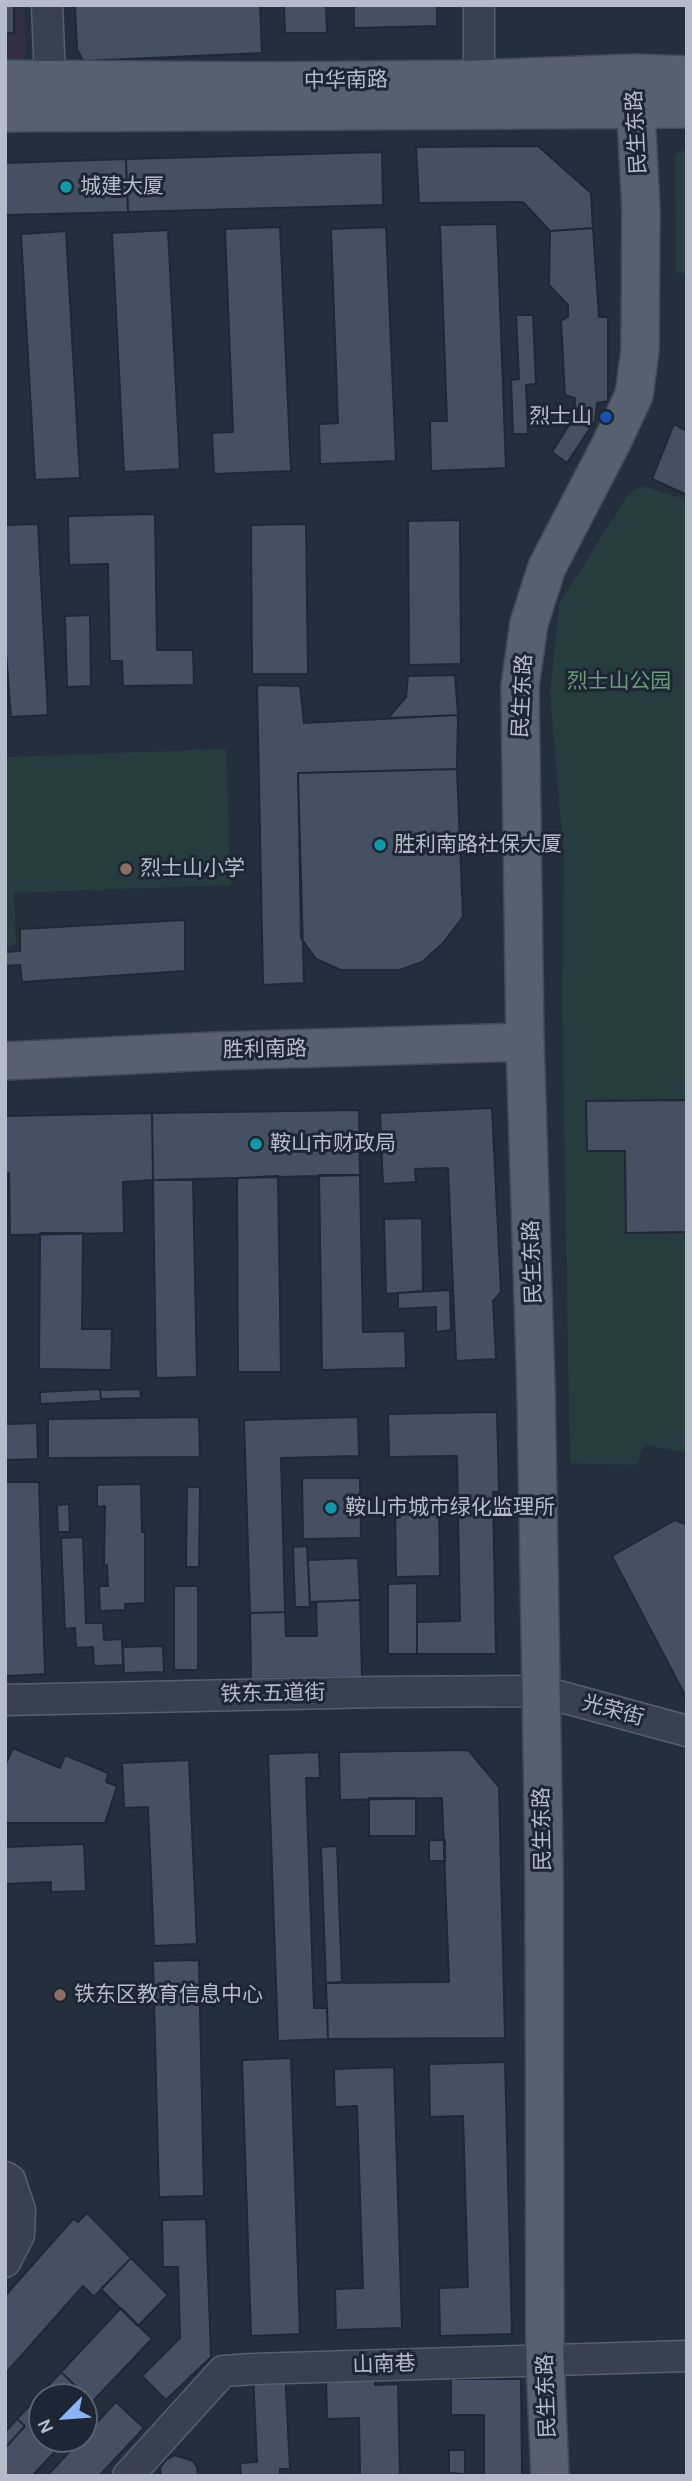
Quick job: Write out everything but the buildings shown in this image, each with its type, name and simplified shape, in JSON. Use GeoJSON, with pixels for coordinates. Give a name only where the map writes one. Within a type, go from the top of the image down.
{"type":"FeatureCollection","features":[{"type":"Feature","properties":{"kind":"main road","name":"中华南路"},"geometry":{"type":"LineString","coordinates":[[5,113],[636,90],[687,75]]}},
{"type":"Feature","properties":{"kind":"main road","name":"中华南路"},"geometry":{"type":"LineString","coordinates":[[5,79],[479,79],[636,90],[687,109]]}},
{"type":"Feature","properties":{"kind":"main road","name":"民生东路"},"geometry":{"type":"LineString","coordinates":[[550,2476],[545,2360],[544,1863],[536,1389],[525,1042],[520,686],[529,623],[547,567],[634,395],[640,351],[641,211],[636,90]]}},
{"type":"Feature","properties":{"kind":"main road","name":"胜利南路"},"geometry":{"type":"LineString","coordinates":[[5,1061],[215,1051],[525,1042]]}},
{"type":"Feature","properties":{"kind":"street"},"geometry":{"type":"LineString","coordinates":[[47,5],[50,78]]}},
{"type":"Feature","properties":{"kind":"street"},"geometry":{"type":"LineString","coordinates":[[479,79],[480,5]]}},
{"type":"Feature","properties":{"kind":"street","name":"铁东五道街"},"geometry":{"type":"LineString","coordinates":[[5,1700],[379,1692],[540,1692]]}},
{"type":"Feature","properties":{"kind":"street","name":"光荣街"},"geometry":{"type":"LineString","coordinates":[[540,1692],[687,1731]]}},
{"type":"Feature","properties":{"kind":"street"},"geometry":{"type":"LineString","coordinates":[[5,2177],[10,2180],[20,2210],[19,2235],[5,2262]]}},
{"type":"Feature","properties":{"kind":"street","name":"山南巷"},"geometry":{"type":"LineString","coordinates":[[128,2476],[223,2371],[687,2356]]}},
{"type":"Feature","properties":{"kind":"shaded area"},"geometry":{"type":"Polygon","coordinates":[[[5,5],[24,5],[26,63],[5,63],[5,5]]]}},
{"type":"Feature","properties":{"kind":"green space"},"geometry":{"type":"Polygon","coordinates":[[[687,147],[687,273],[676,273],[675,155],[687,147]]]}},
{"type":"Feature","properties":{"kind":"green space","name":"烈士山公园"},"geometry":{"type":"Polygon","coordinates":[[[643,486],[687,500],[687,1453],[644,1445],[637,1465],[570,1463],[562,998],[564,859],[550,693],[559,604],[629,493],[643,486]]]}},
{"type":"Feature","properties":{"kind":"green space"},"geometry":{"type":"Polygon","coordinates":[[[226,749],[231,885],[14,893],[16,944],[5,948],[5,757],[226,749]]]}},
{"type":"Feature","properties":{"kind":"place","name":"城建大厦"},"geometry":{"type":"Point","coordinates":[66,187]}},
{"type":"Feature","properties":{"kind":"place","name":"烈士山"},"geometry":{"type":"Point","coordinates":[606,417]}},
{"type":"Feature","properties":{"kind":"place","name":"胜利南路社保大厦"},"geometry":{"type":"Point","coordinates":[380,845]}},
{"type":"Feature","properties":{"kind":"place","name":"烈士山小学"},"geometry":{"type":"Point","coordinates":[126,869]}},
{"type":"Feature","properties":{"kind":"place","name":"鞍山市财政局"},"geometry":{"type":"Point","coordinates":[256,1144]}},
{"type":"Feature","properties":{"kind":"place","name":"鞍山市城市绿化监理所"},"geometry":{"type":"Point","coordinates":[331,1508]}},
{"type":"Feature","properties":{"kind":"place","name":"铁东区教育信息中心"},"geometry":{"type":"Point","coordinates":[60,1995]}}]}
